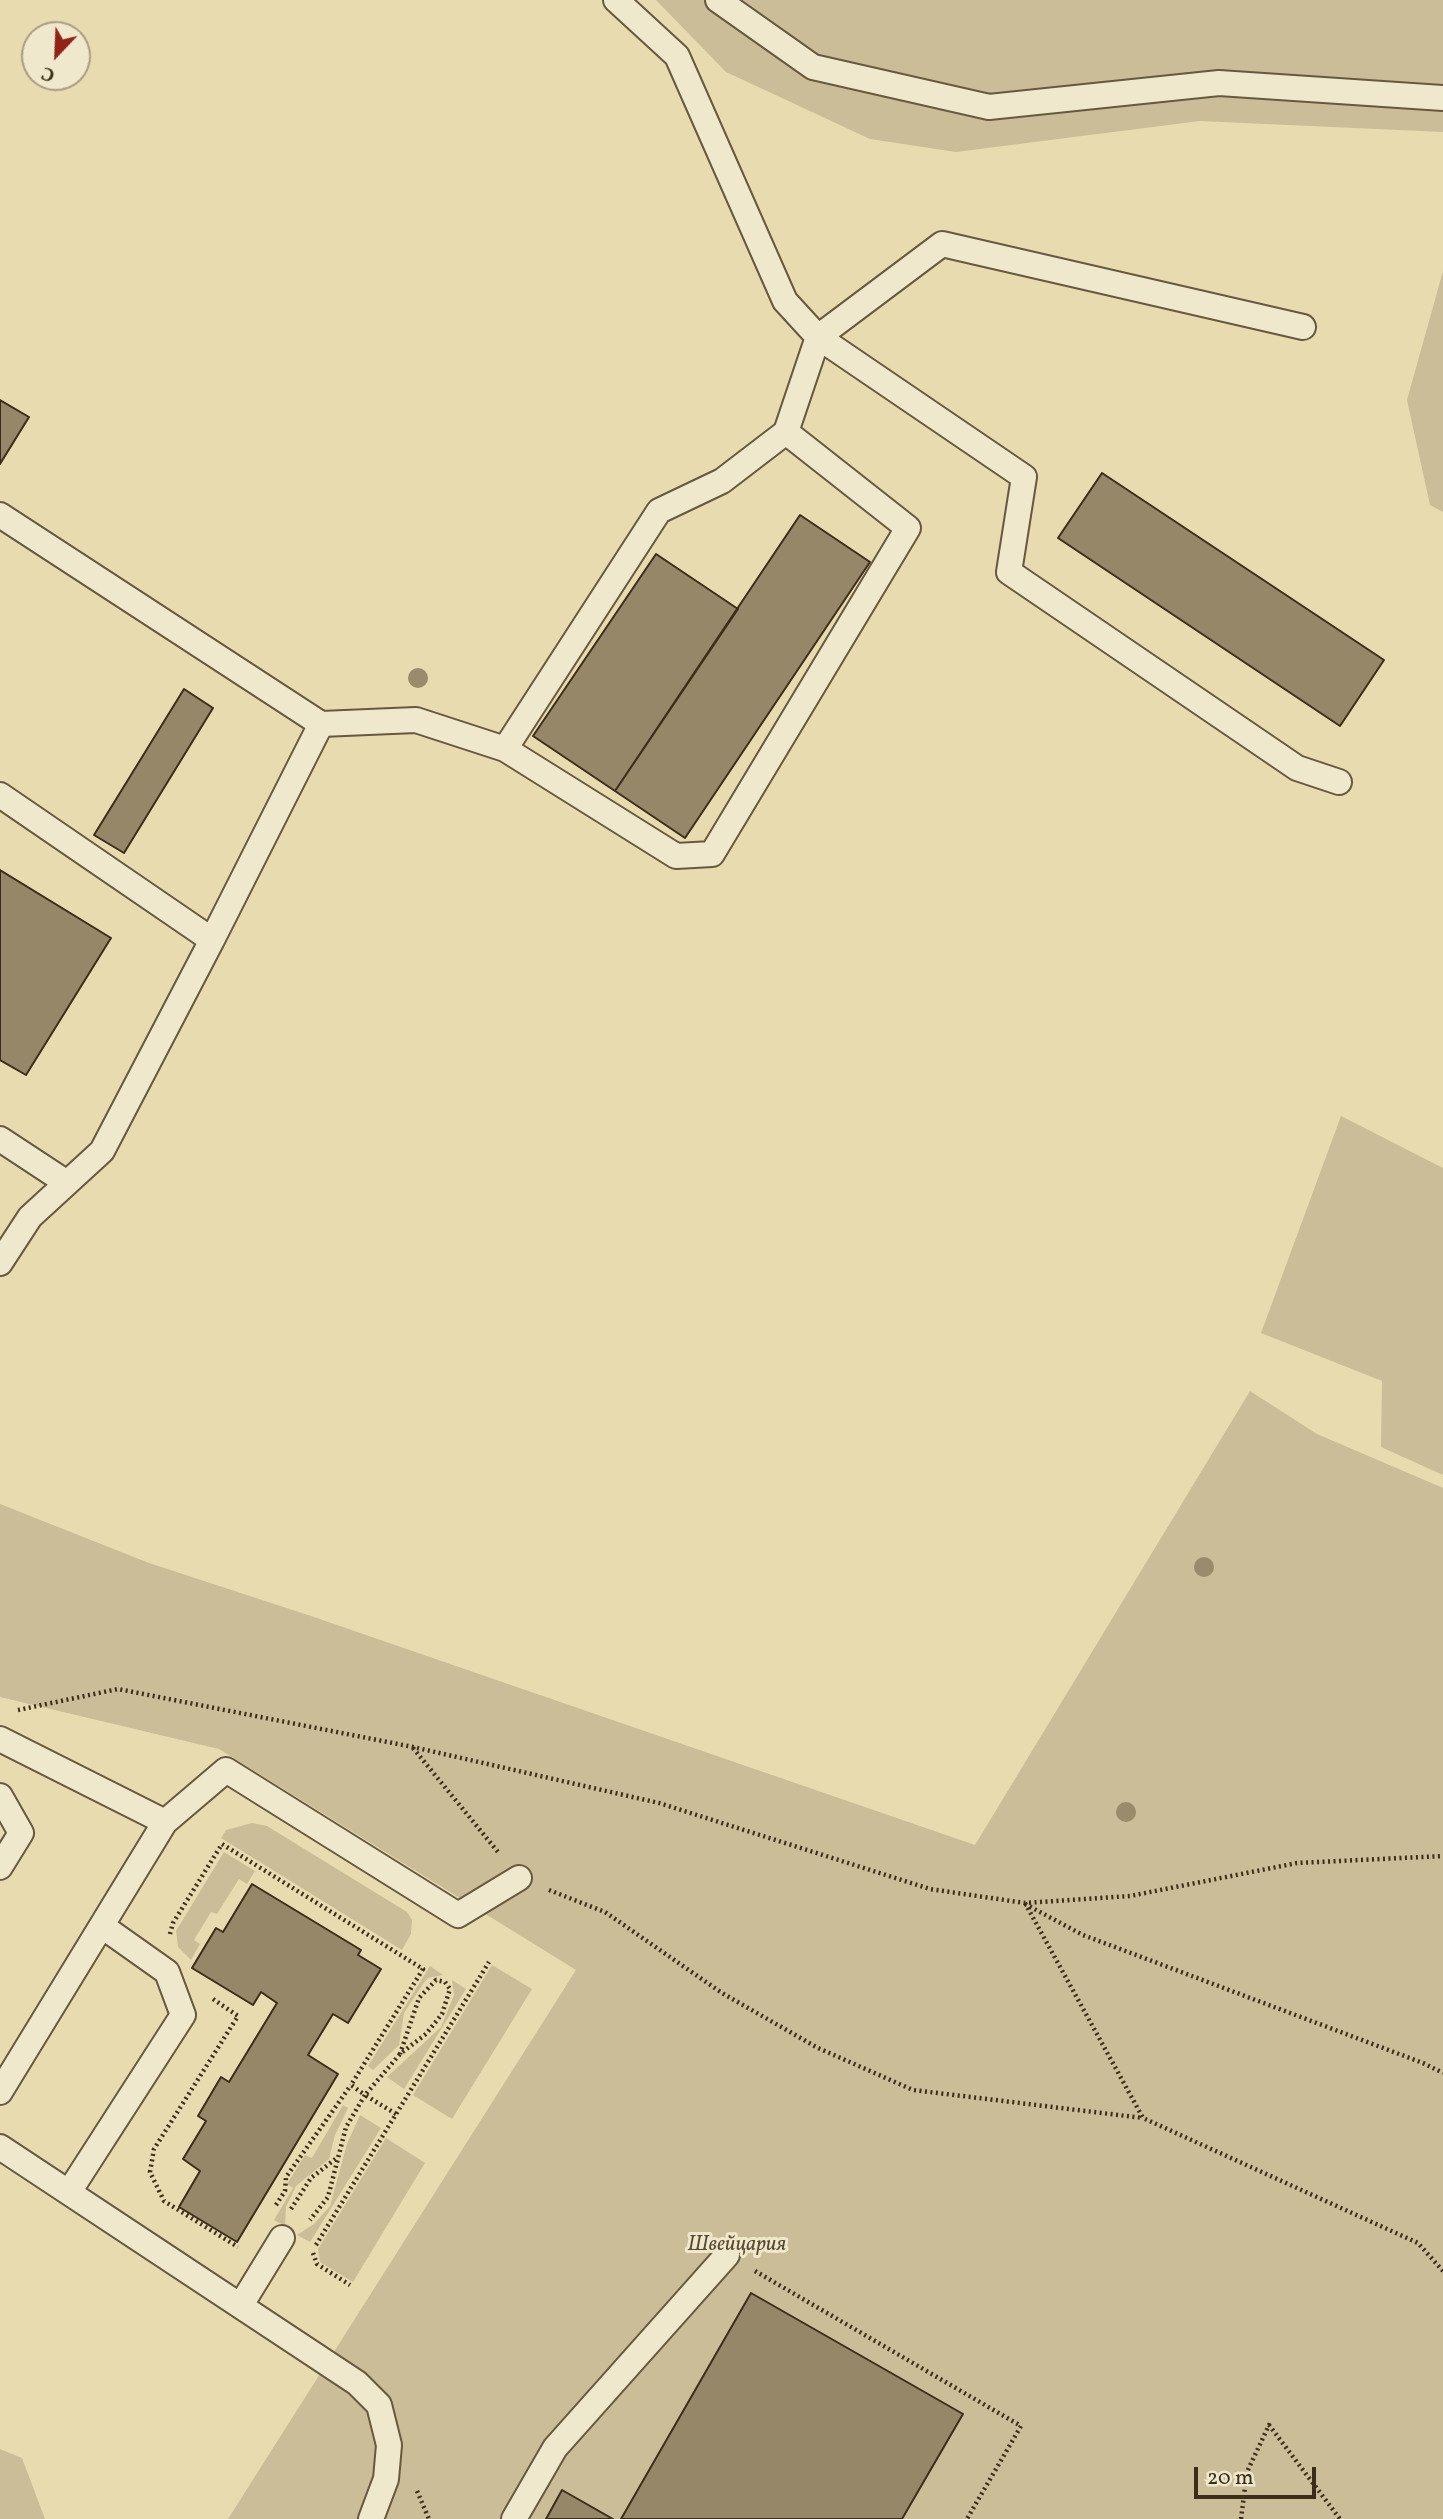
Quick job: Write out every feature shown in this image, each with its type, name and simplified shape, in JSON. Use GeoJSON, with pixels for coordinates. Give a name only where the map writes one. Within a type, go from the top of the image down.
{"type":"FeatureCollection","features":[{"type":"Feature","properties":{"kind":"lane"},"geometry":{"type":"LineString","coordinates":[[616,0],[677,57],[785,301],[818,337],[1024,477],[1009,572],[1297,768],[1339,782]]}},
{"type":"Feature","properties":{"kind":"lane"},"geometry":{"type":"LineString","coordinates":[[718,0],[813,67],[989,107],[1219,83],[1443,98]]}},
{"type":"Feature","properties":{"kind":"lane"},"geometry":{"type":"LineString","coordinates":[[505,749],[659,511],[722,481],[786,432],[818,337],[942,244],[1303,327]]}},
{"type":"Feature","properties":{"kind":"lane"},"geometry":{"type":"LineString","coordinates":[[0,515],[321,724],[416,720],[505,749],[676,856],[712,854],[908,528],[786,432]]}},
{"type":"Feature","properties":{"kind":"lane"},"geometry":{"type":"LineString","coordinates":[[0,1262],[30,1217],[102,1151],[321,724]]}},
{"type":"Feature","properties":{"kind":"lane"},"geometry":{"type":"LineString","coordinates":[[0,795],[212,940]]}},
{"type":"Feature","properties":{"kind":"lane"},"geometry":{"type":"LineString","coordinates":[[0,1139],[67,1183]]}},
{"type":"Feature","properties":{"kind":"lane"},"geometry":{"type":"LineString","coordinates":[[0,1739],[165,1822]]}},
{"type":"Feature","properties":{"kind":"lane"},"geometry":{"type":"LineString","coordinates":[[0,2092],[165,1822],[226,1770],[458,1915],[519,1878]]}},
{"type":"Feature","properties":{"kind":"lane"},"geometry":{"type":"LineString","coordinates":[[0,1796],[21,1833],[0,1867]]}},
{"type":"Feature","properties":{"kind":"lane"},"geometry":{"type":"LineString","coordinates":[[69,2192],[183,2015],[167,1972],[102,1926]]}},
{"type":"Feature","properties":{"kind":"lane"},"geometry":{"type":"LineString","coordinates":[[0,2147],[357,2383],[379,2405],[389,2445],[386,2479],[370,2519]]}},
{"type":"Feature","properties":{"kind":"lane"},"geometry":{"type":"LineString","coordinates":[[241,2305],[291,2227]]}},
{"type":"Feature","properties":{"kind":"lane"},"geometry":{"type":"LineString","coordinates":[[514,2519],[555,2448],[727,2255]]}},
{"type":"Feature","properties":{"kind":"path"},"geometry":{"type":"LineString","coordinates":[[13,1711],[118,1689],[413,1747],[659,1803],[930,1889],[1024,1903],[1130,1896],[1297,1863],[1443,1856]]}},
{"type":"Feature","properties":{"kind":"path"},"geometry":{"type":"LineString","coordinates":[[413,1747],[519,1878],[605,1912],[722,1993],[818,2048],[913,2090],[1143,2119],[1418,2243],[1443,2271]]}},
{"type":"Feature","properties":{"kind":"path"},"geometry":{"type":"LineString","coordinates":[[172,1947],[170,1934],[173,1923],[222,1844],[423,1969],[351,2085],[286,2178],[285,2191],[272,2212]]}},
{"type":"Feature","properties":{"kind":"path"},"geometry":{"type":"LineString","coordinates":[[1024,1903],[1083,1935],[1423,2063],[1443,2073]]}},
{"type":"Feature","properties":{"kind":"path"},"geometry":{"type":"LineString","coordinates":[[1024,1903],[1143,2119]]}},
{"type":"Feature","properties":{"kind":"path"},"geometry":{"type":"LineString","coordinates":[[350,2285],[317,2264],[314,2248],[489,1962]]}},
{"type":"Feature","properties":{"kind":"path"},"geometry":{"type":"LineString","coordinates":[[291,2227],[328,2197],[346,2127],[365,2095],[400,2054],[426,2034],[442,2014],[450,1989],[445,1982],[436,1980],[419,1998],[400,2054]]}},
{"type":"Feature","properties":{"kind":"path"},"geometry":{"type":"LineString","coordinates":[[207,1991],[238,2016],[154,2149],[150,2172],[164,2201],[240,2248]]}},
{"type":"Feature","properties":{"kind":"path"},"geometry":{"type":"LineString","coordinates":[[351,2085],[396,2114]]}},
{"type":"Feature","properties":{"kind":"path"},"geometry":{"type":"LineString","coordinates":[[291,2227],[295,2200],[311,2178],[338,2157]]}},
{"type":"Feature","properties":{"kind":"path"},"geometry":{"type":"LineString","coordinates":[[727,2255],[1021,2426],[967,2519]]}},
{"type":"Feature","properties":{"kind":"path"},"geometry":{"type":"LineString","coordinates":[[1241,2519],[1247,2472],[1269,2425],[1340,2519]]}},
{"type":"Feature","properties":{"kind":"path"},"geometry":{"type":"LineString","coordinates":[[416,2488],[429,2519]]}},
{"type":"Feature","properties":{"kind":"green space"},"geometry":{"type":"Polygon","coordinates":[[[656,0],[1443,0],[1443,132],[1200,121],[956,152],[870,139],[726,72],[656,0]]]}},
{"type":"Feature","properties":{"kind":"green space"},"geometry":{"type":"Polygon","coordinates":[[[1443,271],[1443,512],[1430,505],[1407,400],[1443,271]]]}},
{"type":"Feature","properties":{"kind":"green space"},"geometry":{"type":"Polygon","coordinates":[[[1341,1116],[1443,1168],[1443,1475],[1381,1447],[1382,1381],[1261,1333],[1341,1116]]]}},
{"type":"Feature","properties":{"kind":"green space","name":"Швейцария"},"geometry":{"type":"Polygon","coordinates":[[[1250,1391],[1317,1434],[1443,1488],[1443,2519],[228,2519],[576,1970],[219,1749],[0,1697],[0,1504],[149,1563],[308,1615],[975,1845],[1250,1391]]]}},
{"type":"Feature","properties":{"kind":"green space"},"geometry":{"type":"Polygon","coordinates":[[[252,1823],[267,1826],[407,1912],[412,1920],[411,1934],[402,1950],[221,1838],[226,1830],[252,1823]]]}},
{"type":"Feature","properties":{"kind":"green space"},"geometry":{"type":"Polygon","coordinates":[[[224,1852],[255,1871],[247,1884],[239,1879],[217,1914],[211,1912],[194,1940],[200,1944],[191,1960],[178,1947],[176,1931],[224,1852]]]}},
{"type":"Feature","properties":{"kind":"green space"},"geometry":{"type":"Polygon","coordinates":[[[492,1965],[532,1989],[452,2119],[413,2095],[492,1965]]]}},
{"type":"Feature","properties":{"kind":"green space"},"geometry":{"type":"Polygon","coordinates":[[[430,1966],[443,1975],[428,1978],[423,1984],[404,2013],[399,2045],[373,2070],[368,2066],[430,1966]]]}},
{"type":"Feature","properties":{"kind":"green space"},"geometry":{"type":"Polygon","coordinates":[[[452,1980],[466,1989],[404,2089],[387,2077],[441,2027],[454,1995],[452,1980]]]}},
{"type":"Feature","properties":{"kind":"green space"},"geometry":{"type":"Polygon","coordinates":[[[343,2105],[348,2108],[335,2135],[329,2159],[296,2186],[286,2207],[285,2226],[274,2220],[293,2188],[287,2184],[305,2155],[312,2158],[343,2105]]]}},
{"type":"Feature","properties":{"kind":"green space"},"geometry":{"type":"Polygon","coordinates":[[[360,2115],[381,2128],[310,2242],[297,2235],[314,2224],[330,2206],[347,2144],[360,2115]]]}},
{"type":"Feature","properties":{"kind":"green space"},"geometry":{"type":"Polygon","coordinates":[[[386,2138],[425,2163],[353,2282],[320,2262],[318,2249],[386,2138]]]}},
{"type":"Feature","properties":{"kind":"green space"},"geometry":{"type":"Polygon","coordinates":[[[0,2449],[22,2458],[45,2519],[0,2519],[0,2449]]]}},
{"type":"Feature","properties":{"kind":"building"},"geometry":{"type":"Polygon","coordinates":[[[0,400],[29,417],[0,464],[0,400]]]}},
{"type":"Feature","properties":{"kind":"building"},"geometry":{"type":"Polygon","coordinates":[[[1102,473],[1384,660],[1340,726],[1058,538],[1102,473]]]}},
{"type":"Feature","properties":{"kind":"building"},"geometry":{"type":"Polygon","coordinates":[[[800,515],[870,562],[685,838],[615,791],[800,515]]]}},
{"type":"Feature","properties":{"kind":"building"},"geometry":{"type":"Polygon","coordinates":[[[656,554],[738,609],[615,791],[533,736],[656,554]]]}},
{"type":"Feature","properties":{"kind":"building"},"geometry":{"type":"Polygon","coordinates":[[[184,689],[213,708],[124,853],[94,835],[184,689]]]}},
{"type":"Feature","properties":{"kind":"building"},"geometry":{"type":"Polygon","coordinates":[[[0,870],[111,938],[26,1075],[0,1060],[0,870]]]}},
{"type":"Feature","properties":{"kind":"building"},"geometry":{"type":"Polygon","coordinates":[[[252,1884],[361,1950],[358,1955],[381,1969],[348,2023],[333,2014],[308,2055],[338,2074],[237,2242],[179,2207],[200,2171],[183,2159],[206,2121],[198,2116],[221,2077],[229,2082],[277,2003],[261,1992],[253,2005],[192,1968],[216,1928],[223,1932],[252,1884]]]}},
{"type":"Feature","properties":{"kind":"building"},"geometry":{"type":"Polygon","coordinates":[[[751,2293],[963,2414],[902,2519],[621,2519],[751,2293]]]}},
{"type":"Feature","properties":{"kind":"building"},"geometry":{"type":"Polygon","coordinates":[[[562,2490],[613,2519],[546,2519],[562,2490]]]}}]}
